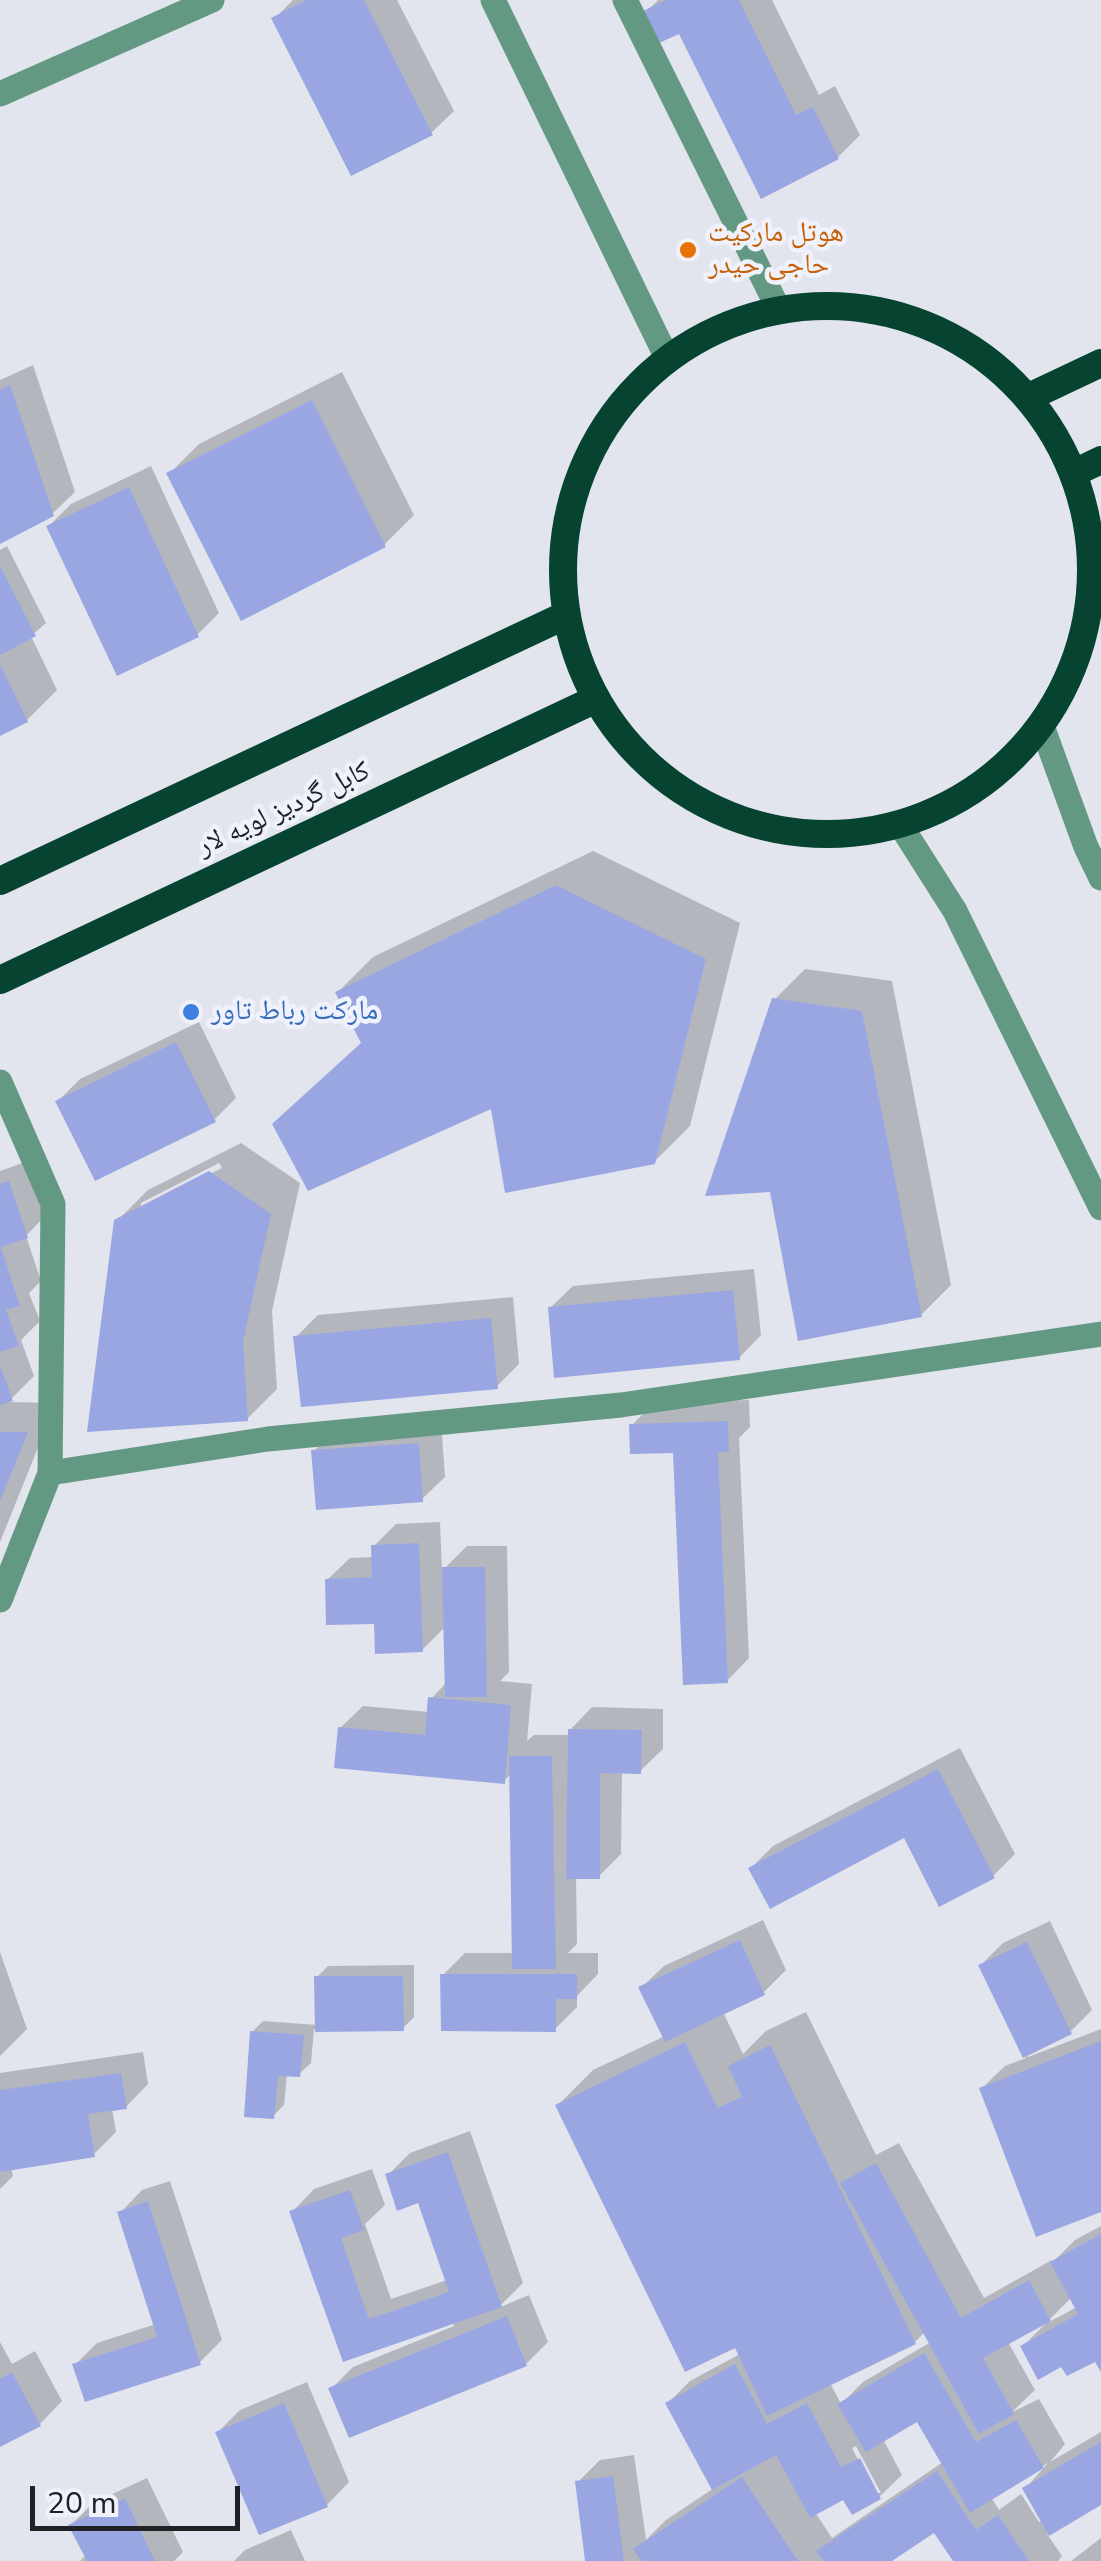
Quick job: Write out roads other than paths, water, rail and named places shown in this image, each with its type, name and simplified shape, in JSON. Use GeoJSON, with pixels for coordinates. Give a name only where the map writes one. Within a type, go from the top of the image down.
{"type":"FeatureCollection","features":[{"type":"Feature","properties":{"kind":"highway"},"geometry":{"type":"LineString","coordinates":[[797,305],[883,309],[963,341],[1029,397],[1074,473],[1092,559],[1082,647],[1042,726],[980,788],[900,826],[812,836],[726,816],[651,768],[596,699],[566,616],[565,529],[592,447],[642,378],[714,329],[780,310],[797,305]]}},
{"type":"Feature","properties":{"kind":"highway"},"geometry":{"type":"LineString","coordinates":[[1029,397],[1101,363]]}},
{"type":"Feature","properties":{"kind":"highway"},"geometry":{"type":"LineString","coordinates":[[1074,473],[1101,460]]}},
{"type":"Feature","properties":{"kind":"highway","name":"کابل گردیز لویه لار"},"geometry":{"type":"LineString","coordinates":[[0,881],[566,616]]}},
{"type":"Feature","properties":{"kind":"highway","name":"کابل گردیز لویه لار"},"geometry":{"type":"LineString","coordinates":[[0,980],[596,699]]}},
{"type":"Feature","properties":{"kind":"street"},"geometry":{"type":"LineString","coordinates":[[0,94],[212,0]]}},
{"type":"Feature","properties":{"kind":"street"},"geometry":{"type":"LineString","coordinates":[[493,0],[668,360]]}},
{"type":"Feature","properties":{"kind":"street"},"geometry":{"type":"LineString","coordinates":[[625,0],[780,310]]}},
{"type":"Feature","properties":{"kind":"street"},"geometry":{"type":"LineString","coordinates":[[1042,726],[1101,878]]}},
{"type":"Feature","properties":{"kind":"street"},"geometry":{"type":"LineString","coordinates":[[900,826],[954,911],[1101,1208]]}},
{"type":"Feature","properties":{"kind":"street"},"geometry":{"type":"LineString","coordinates":[[0,1082],[53,1204],[50,1474],[0,1600]]}},
{"type":"Feature","properties":{"kind":"street"},"geometry":{"type":"LineString","coordinates":[[50,1474],[268,1439],[621,1406],[1101,1334]]}},
{"type":"Feature","properties":{"kind":"place","name":"هوتل مارکیت حاجی حیدر"},"geometry":{"type":"Point","coordinates":[688,250]}},
{"type":"Feature","properties":{"kind":"place","name":"مارکت رباط تاور"},"geometry":{"type":"Point","coordinates":[191,1012]}}]}
